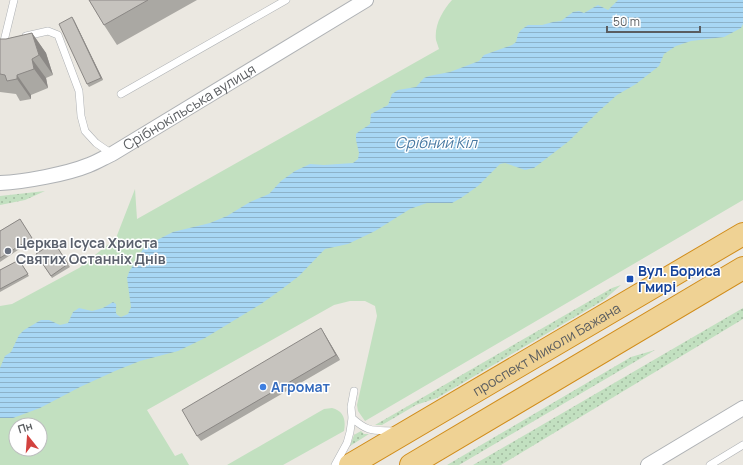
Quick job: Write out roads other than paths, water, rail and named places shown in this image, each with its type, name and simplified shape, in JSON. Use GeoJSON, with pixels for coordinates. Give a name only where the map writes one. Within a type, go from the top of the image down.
{"type":"FeatureCollection","features":[{"type":"Feature","properties":{"kind":"highway","name":"проспект Миколи Бажана"},"geometry":{"type":"LineString","coordinates":[[350,465],[743,234]]}},
{"type":"Feature","properties":{"kind":"highway","name":"проспект Миколи Бажана"},"geometry":{"type":"LineString","coordinates":[[411,465],[743,268]]}},
{"type":"Feature","properties":{"kind":"street","name":"Срібнокільська вулиця"},"geometry":{"type":"LineString","coordinates":[[0,183],[32,179],[88,166],[112,154],[366,0]]}},
{"type":"Feature","properties":{"kind":"street"},"geometry":{"type":"LineString","coordinates":[[648,465],[743,408]]}},
{"type":"Feature","properties":{"kind":"lane"},"geometry":{"type":"LineString","coordinates":[[14,0],[8,40],[48,31],[58,34],[80,90],[81,116],[85,131],[96,142],[112,154]]}},
{"type":"Feature","properties":{"kind":"lane"},"geometry":{"type":"LineString","coordinates":[[122,94],[286,0]]}},
{"type":"Feature","properties":{"kind":"lane"},"geometry":{"type":"LineString","coordinates":[[335,465],[346,444],[352,418],[351,407],[354,391]]}},
{"type":"Feature","properties":{"kind":"lane"},"geometry":{"type":"LineString","coordinates":[[352,418],[362,427],[370,430],[408,431]]}},
{"type":"Feature","properties":{"kind":"lane"},"geometry":{"type":"LineString","coordinates":[[710,465],[743,445]]}},
{"type":"Feature","properties":{"kind":"water","name":"Срібний Кіл"},"geometry":{"type":"Polygon","coordinates":[[[618,0],[743,0],[743,24],[741,28],[724,37],[691,41],[676,46],[664,54],[659,66],[636,84],[617,95],[569,141],[534,168],[525,170],[505,163],[500,164],[478,186],[452,203],[427,203],[410,209],[375,231],[348,244],[325,249],[299,276],[282,289],[261,304],[205,338],[178,351],[140,361],[115,371],[40,408],[16,417],[0,418],[0,368],[5,356],[11,352],[19,335],[24,330],[41,320],[49,320],[60,325],[68,323],[73,312],[79,308],[92,311],[103,308],[113,302],[116,304],[117,315],[121,317],[128,314],[131,307],[127,278],[145,246],[173,232],[210,223],[227,216],[250,202],[269,194],[281,181],[295,171],[310,164],[324,165],[353,163],[358,159],[359,153],[356,134],[370,124],[371,114],[388,105],[392,94],[398,90],[416,87],[424,78],[450,72],[479,61],[484,55],[512,45],[516,42],[518,34],[521,30],[528,25],[542,25],[561,21],[573,12],[579,11],[584,13],[598,5],[608,10],[618,0]]]}},
{"type":"Feature","properties":{"kind":"place","name":"Церква Ісуса Христа Святих Останніх Днів"},"geometry":{"type":"Point","coordinates":[8,251]}},
{"type":"Feature","properties":{"kind":"place","name":"Вул. Бориса Гмирі"},"geometry":{"type":"Point","coordinates":[630,279]}},
{"type":"Feature","properties":{"kind":"place","name":"Агромат"},"geometry":{"type":"Point","coordinates":[263,387]}}]}
